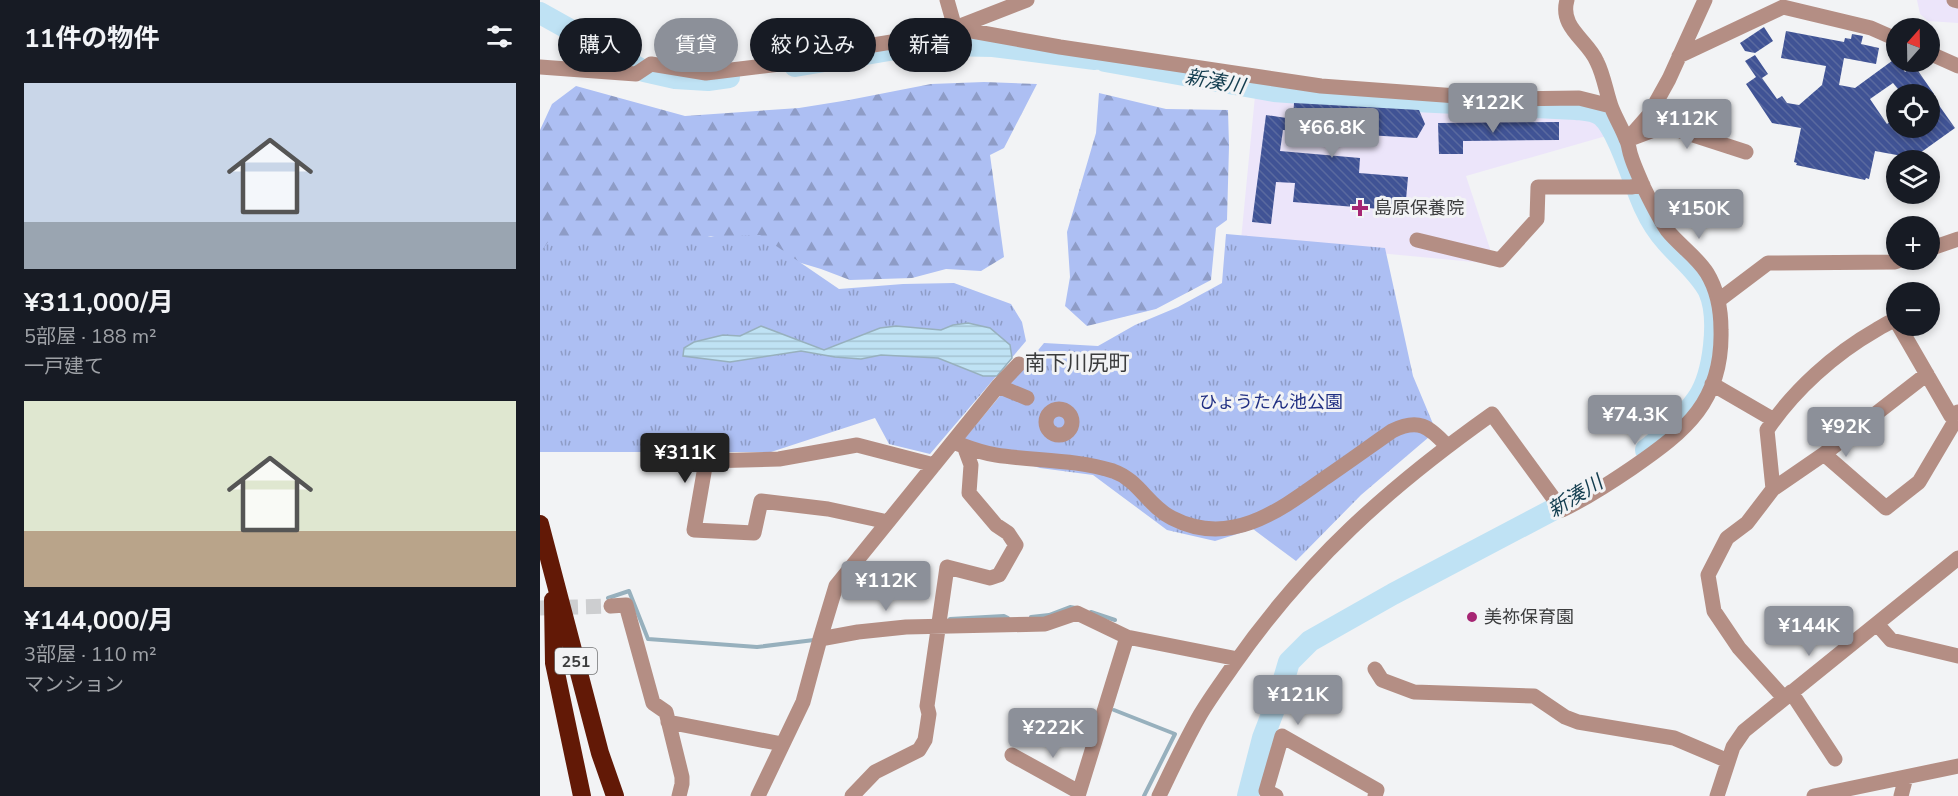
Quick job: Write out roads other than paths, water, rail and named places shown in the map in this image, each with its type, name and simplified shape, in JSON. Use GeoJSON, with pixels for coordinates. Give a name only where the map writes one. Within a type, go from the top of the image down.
{"type":"FeatureCollection","features":[{"type":"Feature","properties":{"kind":"highway","name":"251"},"geometry":{"type":"LineString","coordinates":[[540,524],[600,753],[615,796]]}},
{"type":"Feature","properties":{"kind":"highway"},"geometry":{"type":"LineString","coordinates":[[552,569],[554,663],[582,796]]}},
{"type":"Feature","properties":{"kind":"highway"},"geometry":{"type":"LineString","coordinates":[[600,753],[624,796]]}},
{"type":"Feature","properties":{"kind":"street"},"geometry":{"type":"LineString","coordinates":[[947,0],[952,18]]}},
{"type":"Feature","properties":{"kind":"street"},"geometry":{"type":"LineString","coordinates":[[972,21],[1027,0]]}},
{"type":"Feature","properties":{"kind":"street"},"geometry":{"type":"LineString","coordinates":[[1159,796],[1201,713],[1262,627],[1315,563],[1386,494],[1492,414],[1560,506],[1583,501],[1610,483],[1679,434],[1700,408],[1712,384],[1720,356],[1719,300],[1707,272],[1666,229],[1638,186],[1627,140],[1611,106],[1597,61],[1566,19],[1567,0]]}},
{"type":"Feature","properties":{"kind":"street"},"geometry":{"type":"LineString","coordinates":[[1627,140],[1649,115],[1705,0]]}},
{"type":"Feature","properties":{"kind":"street"},"geometry":{"type":"LineString","coordinates":[[1679,56],[1783,7],[1871,28],[1886,35]]}},
{"type":"Feature","properties":{"kind":"street"},"geometry":{"type":"LineString","coordinates":[[972,31],[1060,47],[1321,86],[1498,99],[1580,98],[1611,106]]}},
{"type":"Feature","properties":{"kind":"street"},"geometry":{"type":"LineString","coordinates":[[540,67],[636,74],[651,64],[706,73],[780,64],[888,43]]}},
{"type":"Feature","properties":{"kind":"street"},"geometry":{"type":"LineString","coordinates":[[1940,58],[1958,66]]}},
{"type":"Feature","properties":{"kind":"street"},"geometry":{"type":"LineString","coordinates":[[1627,140],[1659,128],[1675,129],[1746,152]]}},
{"type":"Feature","properties":{"kind":"street"},"geometry":{"type":"LineString","coordinates":[[1417,240],[1500,260],[1538,219],[1538,187],[1638,186]]}},
{"type":"Feature","properties":{"kind":"street"},"geometry":{"type":"LineString","coordinates":[[1940,245],[1958,239]]}},
{"type":"Feature","properties":{"kind":"street"},"geometry":{"type":"LineString","coordinates":[[1719,300],[1768,263],[1886,262]]}},
{"type":"Feature","properties":{"kind":"street"},"geometry":{"type":"LineString","coordinates":[[1773,489],[1767,430],[1821,370],[1857,341],[1886,325]]}},
{"type":"Feature","properties":{"kind":"street"},"geometry":{"type":"LineString","coordinates":[[1905,336],[1951,416],[1958,414]]}},
{"type":"Feature","properties":{"kind":"street"},"geometry":{"type":"LineString","coordinates":[[758,796],[803,702],[837,586],[934,465],[958,444],[998,386],[1019,364]]}},
{"type":"Feature","properties":{"kind":"street"},"geometry":{"type":"LineString","coordinates":[[1835,759],[1787,695],[1739,648],[1714,611],[1708,575],[1727,538],[1747,523],[1773,489],[1824,454],[1927,374]]}},
{"type":"Feature","properties":{"kind":"street"},"geometry":{"type":"LineString","coordinates":[[1712,384],[1774,420]]}},
{"type":"Feature","properties":{"kind":"street"},"geometry":{"type":"LineString","coordinates":[[998,386],[1027,398]]}},
{"type":"Feature","properties":{"kind":"street"},"geometry":{"type":"LineString","coordinates":[[1824,454],[1886,508],[1919,482],[1958,414]]}},
{"type":"Feature","properties":{"kind":"street"},"geometry":{"type":"LineString","coordinates":[[958,444],[995,455],[1064,461],[1115,472],[1136,483],[1157,509],[1173,519],[1213,530],[1234,528],[1258,521],[1278,510],[1402,426],[1416,424],[1430,428],[1448,446]]}},
{"type":"Feature","properties":{"kind":"street"},"geometry":{"type":"LineString","coordinates":[[852,796],[875,772],[919,750],[925,740],[929,714],[927,706],[947,567],[990,578],[999,575],[1016,544],[1008,533],[996,525],[969,493],[971,465],[958,444]]}},
{"type":"Feature","properties":{"kind":"street"},"geometry":{"type":"LineString","coordinates":[[888,522],[828,509],[761,501],[754,533],[694,530],[706,461],[778,459],[857,445],[934,465]]}},
{"type":"Feature","properties":{"kind":"street"},"geometry":{"type":"LineString","coordinates":[[1717,796],[1728,761],[1738,738],[1744,731],[1958,558]]}},
{"type":"Feature","properties":{"kind":"street"},"geometry":{"type":"LineString","coordinates":[[611,606],[626,605],[653,703],[666,712],[682,777],[679,796]]}},
{"type":"Feature","properties":{"kind":"street"},"geometry":{"type":"LineString","coordinates":[[820,639],[906,627],[1045,624],[1077,613],[1127,637],[1238,659]]}},
{"type":"Feature","properties":{"kind":"street"},"geometry":{"type":"LineString","coordinates":[[1877,624],[1891,640],[1958,656]]}},
{"type":"Feature","properties":{"kind":"street"},"geometry":{"type":"LineString","coordinates":[[1012,755],[1079,794],[1127,637]]}},
{"type":"Feature","properties":{"kind":"street"},"geometry":{"type":"LineString","coordinates":[[1375,669],[1382,680],[1414,692],[1534,696],[1565,717],[1578,722],[1674,738],[1728,761]]}},
{"type":"Feature","properties":{"kind":"street"},"geometry":{"type":"LineString","coordinates":[[668,722],[782,744]]}},
{"type":"Feature","properties":{"kind":"street"},"geometry":{"type":"LineString","coordinates":[[1276,796],[1266,791],[1282,736],[1377,790],[1375,796]]}},
{"type":"Feature","properties":{"kind":"street"},"geometry":{"type":"LineString","coordinates":[[1814,796],[1958,766]]}},
{"type":"Feature","properties":{"kind":"street"},"geometry":{"type":"LineString","coordinates":[[1901,796],[1905,777]]}},
{"type":"Feature","properties":{"kind":"waterway","name":"新湊川"},"geometry":{"type":"LineString","coordinates":[[540,13],[644,71],[675,78],[708,80],[729,77]]}},
{"type":"Feature","properties":{"kind":"waterway","name":"新湊川"},"geometry":{"type":"LineString","coordinates":[[876,52],[913,46],[993,46],[1095,59]]}},
{"type":"Feature","properties":{"kind":"waterway","name":"新湊川"},"geometry":{"type":"LineString","coordinates":[[1105,61],[1274,91],[1576,109],[1593,111],[1602,116],[1614,133],[1649,217],[1664,238],[1705,284],[1713,302],[1715,316],[1712,361],[1704,388],[1680,419],[1646,450]]}},
{"type":"Feature","properties":{"kind":"waterway","name":"新湊川"},"geometry":{"type":"LineString","coordinates":[[1248,796],[1263,738],[1289,662],[1310,641],[1393,594],[1579,496]]}},
{"type":"Feature","properties":{"kind":"waterway"},"geometry":{"type":"LineString","coordinates":[[608,598],[629,591],[648,639],[757,647],[814,640]]}},
{"type":"Feature","properties":{"kind":"waterway"},"geometry":{"type":"LineString","coordinates":[[1031,617],[1049,615],[1070,607],[1076,608]]}},
{"type":"Feature","properties":{"kind":"waterway"},"geometry":{"type":"LineString","coordinates":[[1091,612],[1115,620]]}},
{"type":"Feature","properties":{"kind":"waterway"},"geometry":{"type":"LineString","coordinates":[[950,619],[1004,616],[1008,618]]}},
{"type":"Feature","properties":{"kind":"waterway"},"geometry":{"type":"LineString","coordinates":[[1114,710],[1175,734],[1144,796]]}},
{"type":"Feature","properties":{"kind":"tunnel"},"geometry":{"type":"LineString","coordinates":[[540,608],[611,606]]}},
{"type":"Feature","properties":{"kind":"place","name":"島原保養院"},"geometry":{"type":"Point","coordinates":[1360,208]}},
{"type":"Feature","properties":{"kind":"place","name":"美祢保育園"},"geometry":{"type":"Point","coordinates":[1472,617]}},
{"type":"Feature","properties":{"kind":"district","name":"南下川尻町"},"geometry":{"type":"Point","coordinates":[1077,363]}},
{"type":"Feature","properties":{"kind":"park label","name":"ひょうたん池公園"},"geometry":{"type":"Point","coordinates":[1271,402]}}]}
